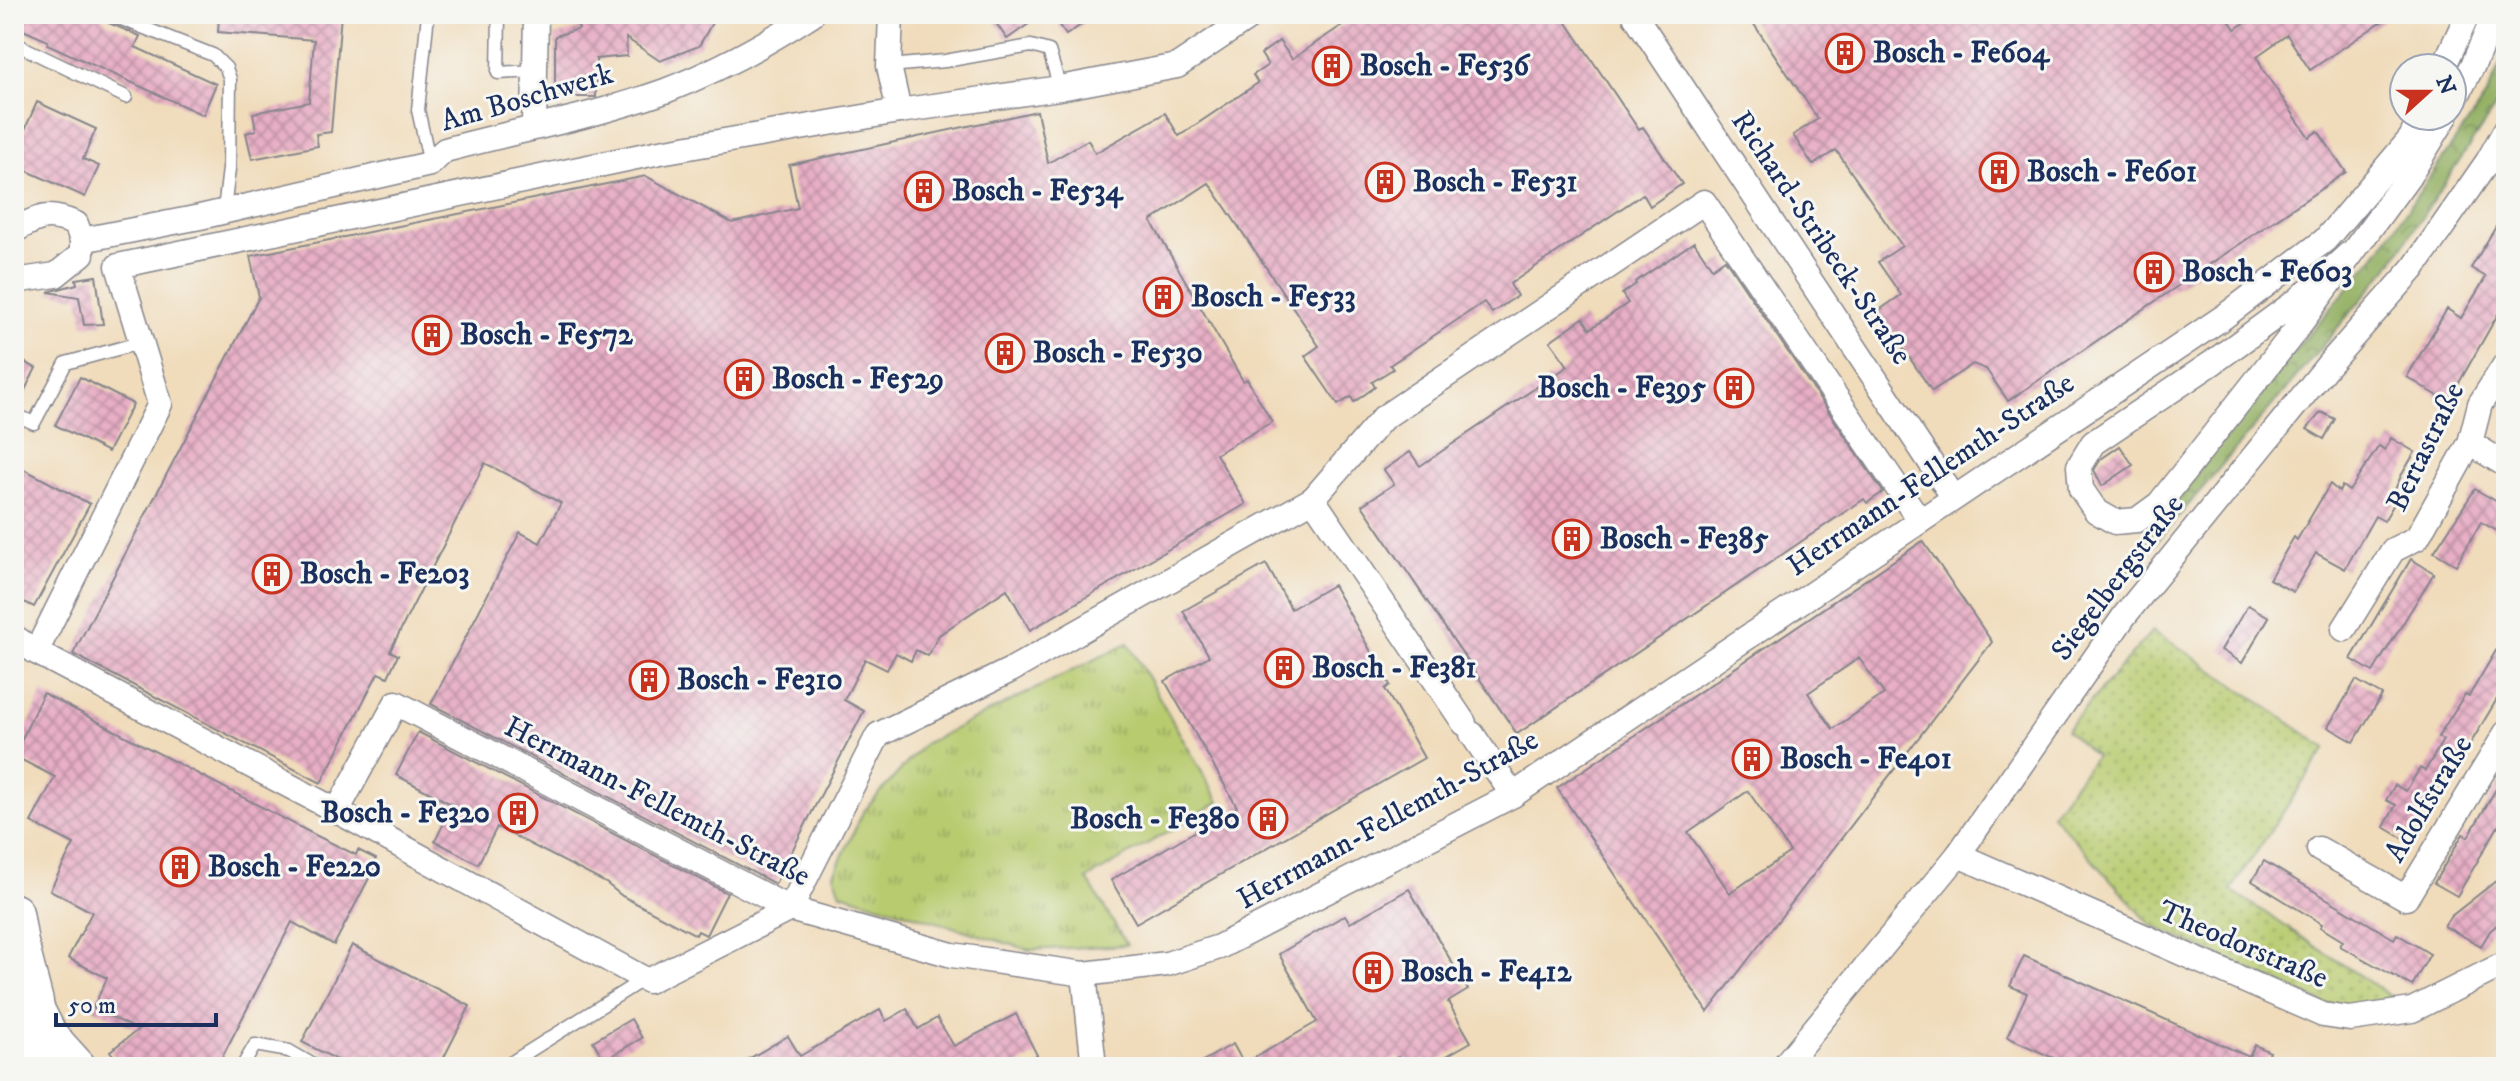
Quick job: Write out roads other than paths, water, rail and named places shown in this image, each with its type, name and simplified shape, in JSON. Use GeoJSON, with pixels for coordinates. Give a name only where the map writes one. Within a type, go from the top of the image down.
{"type":"FeatureCollection","features":[{"type":"Feature","properties":{"kind":"main road"},"geometry":{"type":"LineString","coordinates":[[20,959],[39,1067]]}},
{"type":"Feature","properties":{"kind":"main road"},"geometry":{"type":"LineString","coordinates":[[20,959],[50,1035],[79,1067]]}},
{"type":"Feature","properties":{"kind":"street"},"geometry":{"type":"LineString","coordinates":[[534,126],[536,14]]}},
{"type":"Feature","properties":{"kind":"street","name":"Am Boschwerk"},"geometry":{"type":"LineString","coordinates":[[82,240],[200,217],[430,164],[445,150],[663,91],[707,74],[812,14]]}},
{"type":"Feature","properties":{"kind":"street"},"geometry":{"type":"LineString","coordinates":[[891,14],[889,66],[899,111]]}},
{"type":"Feature","properties":{"kind":"street"},"geometry":{"type":"LineString","coordinates":[[36,652],[160,404],[118,266],[660,152],[899,111],[1060,88],[1177,66],[1254,14]]}},
{"type":"Feature","properties":{"kind":"street","name":"Richard-Stribeck-Straße"},"geometry":{"type":"LineString","coordinates":[[1634,14],[1954,498]]}},
{"type":"Feature","properties":{"kind":"street"},"geometry":{"type":"LineString","coordinates":[[2450,52],[2468,14]]}},
{"type":"Feature","properties":{"kind":"street"},"geometry":{"type":"LineString","coordinates":[[2468,75],[2495,14]]}},
{"type":"Feature","properties":{"kind":"street","name":"Siegelbergstraße"},"geometry":{"type":"LineString","coordinates":[[1783,1067],[1958,855],[2125,615],[2328,365],[2413,269],[2488,161],[2506,129]]}},
{"type":"Feature","properties":{"kind":"street","name":"Herrmann-Fellemth-Straße"},"geometry":{"type":"LineString","coordinates":[[337,811],[396,703],[790,909],[952,955],[1084,974],[1167,964],[1219,947],[1513,795],[2225,316],[2325,240],[2414,132]]}},
{"type":"Feature","properties":{"kind":"street"},"geometry":{"type":"LineString","coordinates":[[2349,254],[2298,300],[2212,363],[2093,443],[2079,466],[2081,489],[2096,511],[2115,522],[2137,520],[2159,504],[2241,401],[2413,170],[2436,132]]}},
{"type":"Feature","properties":{"kind":"street"},"geometry":{"type":"LineString","coordinates":[[14,637],[36,652],[337,811],[648,981],[790,909],[878,735],[1011,670],[1313,499],[1383,418],[1704,202],[1920,521]]}},
{"type":"Feature","properties":{"kind":"street"},"geometry":{"type":"LineString","coordinates":[[14,231],[38,217],[59,217],[76,224],[82,240],[82,254],[56,275],[14,281]]}},
{"type":"Feature","properties":{"kind":"street"},"geometry":{"type":"LineString","coordinates":[[2212,363],[2228,361],[2241,369],[2246,383],[2241,401]]}},
{"type":"Feature","properties":{"kind":"street","name":"Bertastraße"},"geometry":{"type":"LineString","coordinates":[[2344,629],[2393,550],[2417,538],[2470,443],[2480,404],[2506,363]]}},
{"type":"Feature","properties":{"kind":"street"},"geometry":{"type":"LineString","coordinates":[[2470,443],[2506,465]]}},
{"type":"Feature","properties":{"kind":"street"},"geometry":{"type":"LineString","coordinates":[[1313,499],[1513,795]]}},
{"type":"Feature","properties":{"kind":"street","name":"Adolfstraße"},"geometry":{"type":"LineString","coordinates":[[2319,849],[2406,898],[2506,733]]}},
{"type":"Feature","properties":{"kind":"street","name":"Theodorstraße"},"geometry":{"type":"LineString","coordinates":[[1958,855],[2323,1015],[2350,1019],[2412,1010],[2506,963]]}},
{"type":"Feature","properties":{"kind":"street"},"geometry":{"type":"LineString","coordinates":[[1084,974],[1094,1067]]}},
{"type":"Feature","properties":{"kind":"lane"},"geometry":{"type":"LineString","coordinates":[[109,14],[213,55],[226,68],[231,97],[229,169],[224,210]]}},
{"type":"Feature","properties":{"kind":"lane"},"geometry":{"type":"LineString","coordinates":[[428,14],[418,110],[430,164]]}},
{"type":"Feature","properties":{"kind":"lane"},"geometry":{"type":"LineString","coordinates":[[499,14],[498,73],[535,71]]}},
{"type":"Feature","properties":{"kind":"lane"},"geometry":{"type":"LineString","coordinates":[[14,43],[126,97]]}},
{"type":"Feature","properties":{"kind":"lane"},"geometry":{"type":"LineString","coordinates":[[889,66],[945,61],[1031,46],[1049,51],[1060,88]]}},
{"type":"Feature","properties":{"kind":"lane"},"geometry":{"type":"LineString","coordinates":[[14,414],[34,423],[66,363],[139,343]]}},
{"type":"Feature","properties":{"kind":"lane"},"geometry":{"type":"LineString","coordinates":[[504,1067],[644,979]]}},
{"type":"Feature","properties":{"kind":"lane"},"geometry":{"type":"LineString","coordinates":[[242,1067],[255,1045],[289,1051],[317,1067]]}},
{"type":"Feature","properties":{"kind":"place","name":"Bosch - Fe604"},"geometry":{"type":"Point","coordinates":[1845,53]}},
{"type":"Feature","properties":{"kind":"place","name":"Bosch - Fe536"},"geometry":{"type":"Point","coordinates":[1332,66]}},
{"type":"Feature","properties":{"kind":"place","name":"Bosch - Fe601"},"geometry":{"type":"Point","coordinates":[1999,172]}},
{"type":"Feature","properties":{"kind":"place","name":"Bosch - Fe531"},"geometry":{"type":"Point","coordinates":[1385,182]}},
{"type":"Feature","properties":{"kind":"place","name":"Bosch - Fe534"},"geometry":{"type":"Point","coordinates":[924,191]}},
{"type":"Feature","properties":{"kind":"place","name":"Bosch - Fe603"},"geometry":{"type":"Point","coordinates":[2154,272]}},
{"type":"Feature","properties":{"kind":"place","name":"Bosch - Fe533"},"geometry":{"type":"Point","coordinates":[1163,297]}},
{"type":"Feature","properties":{"kind":"place","name":"Bosch - Fe572"},"geometry":{"type":"Point","coordinates":[432,335]}},
{"type":"Feature","properties":{"kind":"place","name":"Bosch - Fe530"},"geometry":{"type":"Point","coordinates":[1005,353]}},
{"type":"Feature","properties":{"kind":"place","name":"Bosch - Fe529"},"geometry":{"type":"Point","coordinates":[744,379]}},
{"type":"Feature","properties":{"kind":"place","name":"Bosch - Fe395"},"geometry":{"type":"Point","coordinates":[1734,388]}},
{"type":"Feature","properties":{"kind":"place","name":"Bosch - Fe385"},"geometry":{"type":"Point","coordinates":[1572,539]}},
{"type":"Feature","properties":{"kind":"place","name":"Bosch - Fe203"},"geometry":{"type":"Point","coordinates":[272,574]}},
{"type":"Feature","properties":{"kind":"place","name":"Bosch - Fe381"},"geometry":{"type":"Point","coordinates":[1284,668]}},
{"type":"Feature","properties":{"kind":"place","name":"Bosch - Fe310"},"geometry":{"type":"Point","coordinates":[649,680]}},
{"type":"Feature","properties":{"kind":"place","name":"Bosch - Fe401"},"geometry":{"type":"Point","coordinates":[1752,759]}},
{"type":"Feature","properties":{"kind":"place","name":"Bosch - Fe320"},"geometry":{"type":"Point","coordinates":[518,813]}},
{"type":"Feature","properties":{"kind":"place","name":"Bosch - Fe380"},"geometry":{"type":"Point","coordinates":[1268,819]}},
{"type":"Feature","properties":{"kind":"place","name":"Bosch - Fe220"},"geometry":{"type":"Point","coordinates":[180,867]}},
{"type":"Feature","properties":{"kind":"place","name":"Bosch - Fe412"},"geometry":{"type":"Point","coordinates":[1373,972]}}]}
